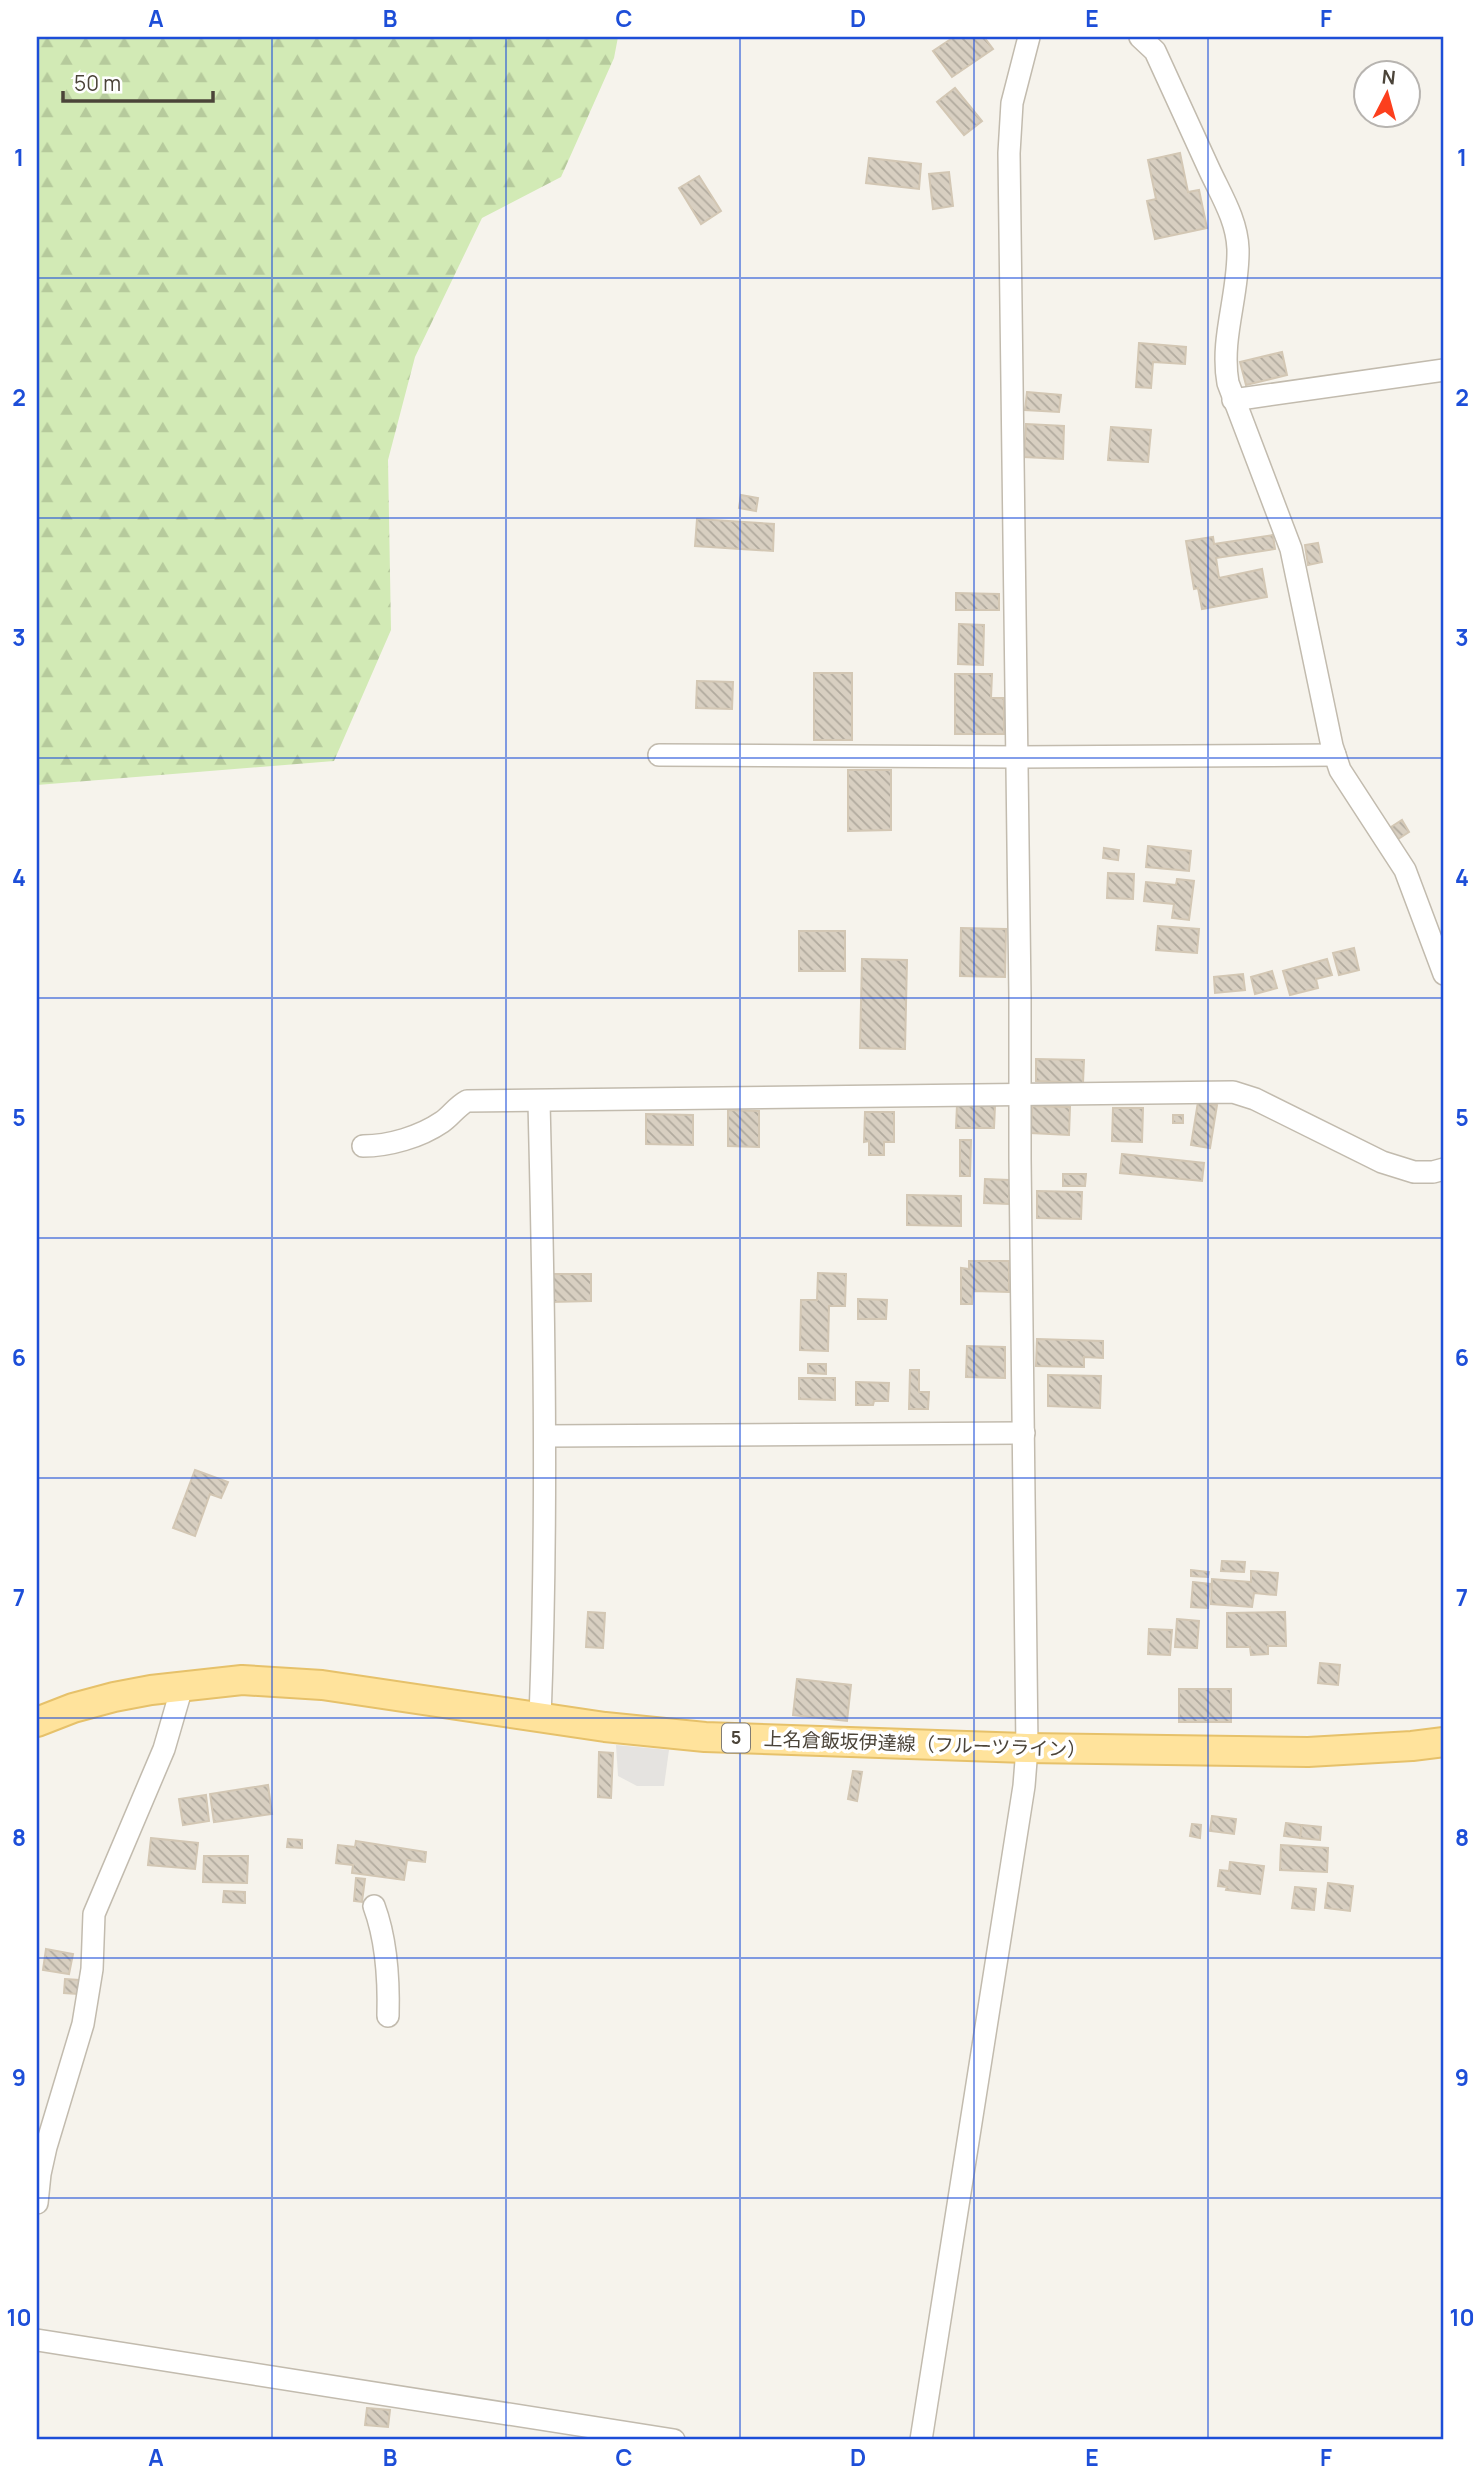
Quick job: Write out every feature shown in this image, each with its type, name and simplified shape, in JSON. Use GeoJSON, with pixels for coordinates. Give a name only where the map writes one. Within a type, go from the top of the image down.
{"type":"FeatureCollection","features":[{"type":"Feature","properties":{"kind":"main road","name":"上名倉飯坂伊達線（フルーツライン）"},"geometry":{"type":"LineString","coordinates":[[37,1722],[73,1708],[114,1697],[242,1680],[284,1682],[605,1727],[705,1737],[1027,1748],[1308,1752],[1444,1742]]}},
{"type":"Feature","properties":{"kind":"street"},"geometry":{"type":"LineString","coordinates":[[921,2440],[1024,1786],[1027,1748],[1009,153],[1012,103],[1029,37]]}},
{"type":"Feature","properties":{"kind":"street"},"geometry":{"type":"LineString","coordinates":[[1140,37],[1156,51],[1231,215],[1238,246],[1237,276],[1226,338],[1225,365],[1233,400],[1291,549],[1335,755],[1340,770],[1405,870],[1444,974]]}},
{"type":"Feature","properties":{"kind":"street"},"geometry":{"type":"LineString","coordinates":[[1233,400],[1444,370]]}},
{"type":"Feature","properties":{"kind":"street"},"geometry":{"type":"LineString","coordinates":[[659,755],[1335,755]]}},
{"type":"Feature","properties":{"kind":"street"},"geometry":{"type":"LineString","coordinates":[[363,1146],[379,1146],[421,1134],[444,1121],[457,1106],[467,1101],[1233,1092],[1255,1098],[1382,1162],[1414,1172],[1444,1170]]}},
{"type":"Feature","properties":{"kind":"street"},"geometry":{"type":"LineString","coordinates":[[539,1102],[546,1436],[540,1718]]}},
{"type":"Feature","properties":{"kind":"street"},"geometry":{"type":"LineString","coordinates":[[546,1436],[1024,1433]]}},
{"type":"Feature","properties":{"kind":"street"},"geometry":{"type":"LineString","coordinates":[[37,2203],[46,2147],[83,2024],[92,1969],[94,1914],[163,1749],[182,1687]]}},
{"type":"Feature","properties":{"kind":"street"},"geometry":{"type":"LineString","coordinates":[[374,1906],[385,1947],[388,2016]]}},
{"type":"Feature","properties":{"kind":"street"},"geometry":{"type":"LineString","coordinates":[[37,2340],[674,2440]]}},
{"type":"Feature","properties":{"kind":"green space"},"geometry":{"type":"Polygon","coordinates":[[[37,37],[618,37],[614,58],[561,177],[482,218],[415,357],[388,460],[391,630],[334,761],[37,785],[37,37]]]}},
{"type":"Feature","properties":{"kind":"shaded area"},"geometry":{"type":"Polygon","coordinates":[[[616,1745],[669,1750],[664,1786],[637,1786],[618,1776],[616,1745]]]}},
{"type":"Feature","properties":{"kind":"building"},"geometry":{"type":"Polygon","coordinates":[[[954,37],[984,37],[993,49],[952,77],[933,51],[954,37]]]}},
{"type":"Feature","properties":{"kind":"building"},"geometry":{"type":"Polygon","coordinates":[[[955,88],[982,121],[964,135],[937,102],[955,88]]]}},
{"type":"Feature","properties":{"kind":"building"},"geometry":{"type":"Polygon","coordinates":[[[1180,153],[1188,192],[1199,190],[1207,228],[1155,239],[1147,201],[1156,199],[1148,160],[1180,153]]]}},
{"type":"Feature","properties":{"kind":"building"},"geometry":{"type":"Polygon","coordinates":[[[869,158],[921,164],[919,189],[866,183],[869,158]]]}},
{"type":"Feature","properties":{"kind":"building"},"geometry":{"type":"Polygon","coordinates":[[[949,172],[953,206],[933,209],[929,174],[949,172]]]}},
{"type":"Feature","properties":{"kind":"building"},"geometry":{"type":"Polygon","coordinates":[[[699,176],[721,211],[701,224],[679,188],[699,176]]]}},
{"type":"Feature","properties":{"kind":"building"},"geometry":{"type":"Polygon","coordinates":[[[1139,343],[1186,347],[1185,364],[1153,362],[1151,388],[1136,387],[1139,343]]]}},
{"type":"Feature","properties":{"kind":"building"},"geometry":{"type":"Polygon","coordinates":[[[1282,352],[1287,375],[1246,385],[1240,362],[1282,352]]]}},
{"type":"Feature","properties":{"kind":"building"},"geometry":{"type":"Polygon","coordinates":[[[1027,392],[1061,395],[1059,412],[1025,410],[1027,392]]]}},
{"type":"Feature","properties":{"kind":"building"},"geometry":{"type":"Polygon","coordinates":[[[1026,424],[1064,426],[1063,459],[1024,457],[1026,424]]]}},
{"type":"Feature","properties":{"kind":"building"},"geometry":{"type":"Polygon","coordinates":[[[1111,427],[1151,430],[1148,462],[1108,460],[1111,427]]]}},
{"type":"Feature","properties":{"kind":"building"},"geometry":{"type":"Polygon","coordinates":[[[741,495],[758,498],[756,511],[739,508],[741,495]]]}},
{"type":"Feature","properties":{"kind":"building"},"geometry":{"type":"Polygon","coordinates":[[[697,519],[774,524],[773,551],[695,546],[697,519]]]}},
{"type":"Feature","properties":{"kind":"building"},"geometry":{"type":"Polygon","coordinates":[[[1273,535],[1275,549],[1216,558],[1219,578],[1262,569],[1267,597],[1202,609],[1198,588],[1194,589],[1186,541],[1213,537],[1214,544],[1273,535]]]}},
{"type":"Feature","properties":{"kind":"building"},"geometry":{"type":"Polygon","coordinates":[[[1318,543],[1322,562],[1308,565],[1305,545],[1318,543]]]}},
{"type":"Feature","properties":{"kind":"building"},"geometry":{"type":"Polygon","coordinates":[[[956,593],[999,594],[999,610],[956,610],[956,593]]]}},
{"type":"Feature","properties":{"kind":"building"},"geometry":{"type":"Polygon","coordinates":[[[959,624],[984,625],[983,665],[958,664],[959,624]]]}},
{"type":"Feature","properties":{"kind":"building"},"geometry":{"type":"Polygon","coordinates":[[[814,673],[852,673],[852,740],[814,740],[814,673]]]}},
{"type":"Feature","properties":{"kind":"building"},"geometry":{"type":"Polygon","coordinates":[[[955,674],[992,674],[991,698],[1004,698],[1004,734],[955,734],[955,674]]]}},
{"type":"Feature","properties":{"kind":"building"},"geometry":{"type":"Polygon","coordinates":[[[697,681],[733,682],[732,709],[696,708],[697,681]]]}},
{"type":"Feature","properties":{"kind":"building"},"geometry":{"type":"Polygon","coordinates":[[[848,770],[891,770],[891,830],[848,831],[848,770]]]}},
{"type":"Feature","properties":{"kind":"building"},"geometry":{"type":"Polygon","coordinates":[[[1402,820],[1409,832],[1398,839],[1391,827],[1402,820]]]}},
{"type":"Feature","properties":{"kind":"building"},"geometry":{"type":"Polygon","coordinates":[[[1148,846],[1191,851],[1189,871],[1146,867],[1148,846]]]}},
{"type":"Feature","properties":{"kind":"building"},"geometry":{"type":"Polygon","coordinates":[[[1104,848],[1119,850],[1118,860],[1103,858],[1104,848]]]}},
{"type":"Feature","properties":{"kind":"building"},"geometry":{"type":"Polygon","coordinates":[[[1108,873],[1134,874],[1133,899],[1107,898],[1108,873]]]}},
{"type":"Feature","properties":{"kind":"building"},"geometry":{"type":"Polygon","coordinates":[[[1177,879],[1194,881],[1189,920],[1172,918],[1174,904],[1144,901],[1146,882],[1176,885],[1177,879]]]}},
{"type":"Feature","properties":{"kind":"building"},"geometry":{"type":"Polygon","coordinates":[[[1158,926],[1199,929],[1197,953],[1156,950],[1158,926]]]}},
{"type":"Feature","properties":{"kind":"building"},"geometry":{"type":"Polygon","coordinates":[[[961,928],[1006,929],[1005,977],[960,976],[961,928]]]}},
{"type":"Feature","properties":{"kind":"building"},"geometry":{"type":"Polygon","coordinates":[[[799,931],[845,931],[845,971],[799,971],[799,931]]]}},
{"type":"Feature","properties":{"kind":"building"},"geometry":{"type":"Polygon","coordinates":[[[1354,948],[1359,970],[1339,975],[1333,953],[1354,948]]]}},
{"type":"Feature","properties":{"kind":"building"},"geometry":{"type":"Polygon","coordinates":[[[862,959],[907,960],[905,1049],[860,1048],[862,959]]]}},
{"type":"Feature","properties":{"kind":"building"},"geometry":{"type":"Polygon","coordinates":[[[1327,959],[1332,975],[1316,979],[1318,988],[1290,995],[1283,971],[1327,959]]]}},
{"type":"Feature","properties":{"kind":"building"},"geometry":{"type":"Polygon","coordinates":[[[1272,971],[1277,988],[1255,994],[1251,977],[1272,971]]]}},
{"type":"Feature","properties":{"kind":"building"},"geometry":{"type":"Polygon","coordinates":[[[1243,974],[1245,990],[1215,993],[1214,977],[1243,974]]]}},
{"type":"Feature","properties":{"kind":"building"},"geometry":{"type":"Polygon","coordinates":[[[1036,1059],[1084,1060],[1083,1083],[1036,1081],[1036,1059]]]}},
{"type":"Feature","properties":{"kind":"building"},"geometry":{"type":"Polygon","coordinates":[[[1198,1102],[1217,1105],[1210,1148],[1191,1145],[1198,1102]]]}},
{"type":"Feature","properties":{"kind":"building"},"geometry":{"type":"Polygon","coordinates":[[[957,1105],[995,1106],[994,1128],[956,1128],[957,1105]]]}},
{"type":"Feature","properties":{"kind":"building"},"geometry":{"type":"Polygon","coordinates":[[[1032,1106],[1070,1107],[1069,1135],[1031,1133],[1032,1106]]]}},
{"type":"Feature","properties":{"kind":"building"},"geometry":{"type":"Polygon","coordinates":[[[1113,1108],[1143,1108],[1142,1142],[1112,1141],[1113,1108]]]}},
{"type":"Feature","properties":{"kind":"building"},"geometry":{"type":"Polygon","coordinates":[[[728,1110],[759,1111],[759,1147],[728,1146],[728,1110]]]}},
{"type":"Feature","properties":{"kind":"building"},"geometry":{"type":"Polygon","coordinates":[[[865,1112],[894,1112],[894,1142],[884,1142],[884,1155],[869,1155],[869,1141],[864,1142],[865,1112]]]}},
{"type":"Feature","properties":{"kind":"building"},"geometry":{"type":"Polygon","coordinates":[[[646,1114],[693,1115],[693,1145],[646,1144],[646,1114]]]}},
{"type":"Feature","properties":{"kind":"building"},"geometry":{"type":"Polygon","coordinates":[[[1173,1115],[1183,1115],[1183,1123],[1173,1123],[1173,1115]]]}},
{"type":"Feature","properties":{"kind":"building"},"geometry":{"type":"Polygon","coordinates":[[[960,1140],[971,1140],[970,1176],[960,1176],[960,1140]]]}},
{"type":"Feature","properties":{"kind":"building"},"geometry":{"type":"Polygon","coordinates":[[[1122,1154],[1204,1163],[1202,1181],[1120,1173],[1122,1154]]]}},
{"type":"Feature","properties":{"kind":"building"},"geometry":{"type":"Polygon","coordinates":[[[1063,1174],[1086,1174],[1085,1186],[1063,1186],[1063,1174]]]}},
{"type":"Feature","properties":{"kind":"building"},"geometry":{"type":"Polygon","coordinates":[[[985,1179],[1009,1180],[1009,1204],[984,1203],[985,1179]]]}},
{"type":"Feature","properties":{"kind":"building"},"geometry":{"type":"Polygon","coordinates":[[[1037,1191],[1082,1192],[1081,1219],[1037,1218],[1037,1191]]]}},
{"type":"Feature","properties":{"kind":"building"},"geometry":{"type":"Polygon","coordinates":[[[907,1195],[961,1196],[961,1226],[907,1225],[907,1195]]]}},
{"type":"Feature","properties":{"kind":"building"},"geometry":{"type":"Polygon","coordinates":[[[969,1261],[1009,1261],[1009,1292],[973,1291],[972,1304],[961,1304],[961,1268],[969,1269],[969,1261]]]}},
{"type":"Feature","properties":{"kind":"building"},"geometry":{"type":"Polygon","coordinates":[[[818,1273],[846,1274],[845,1306],[829,1306],[828,1351],[800,1350],[801,1300],[817,1300],[818,1273]]]}},
{"type":"Feature","properties":{"kind":"building"},"geometry":{"type":"Polygon","coordinates":[[[551,1274],[591,1274],[591,1301],[551,1302],[551,1274]]]}},
{"type":"Feature","properties":{"kind":"building"},"geometry":{"type":"Polygon","coordinates":[[[858,1299],[887,1300],[886,1319],[858,1319],[858,1299]]]}},
{"type":"Feature","properties":{"kind":"building"},"geometry":{"type":"Polygon","coordinates":[[[1037,1339],[1103,1341],[1103,1358],[1084,1357],[1084,1367],[1036,1366],[1037,1339]]]}},
{"type":"Feature","properties":{"kind":"building"},"geometry":{"type":"Polygon","coordinates":[[[967,1346],[1005,1347],[1005,1378],[966,1377],[967,1346]]]}},
{"type":"Feature","properties":{"kind":"building"},"geometry":{"type":"Polygon","coordinates":[[[808,1364],[826,1364],[826,1374],[808,1373],[808,1364]]]}},
{"type":"Feature","properties":{"kind":"building"},"geometry":{"type":"Polygon","coordinates":[[[910,1370],[919,1370],[919,1392],[929,1392],[928,1409],[909,1409],[910,1370]]]}},
{"type":"Feature","properties":{"kind":"building"},"geometry":{"type":"Polygon","coordinates":[[[1048,1375],[1101,1376],[1100,1408],[1048,1406],[1048,1375]]]}},
{"type":"Feature","properties":{"kind":"building"},"geometry":{"type":"Polygon","coordinates":[[[799,1378],[835,1378],[835,1400],[799,1399],[799,1378]]]}},
{"type":"Feature","properties":{"kind":"building"},"geometry":{"type":"Polygon","coordinates":[[[856,1382],[889,1383],[888,1401],[874,1401],[873,1405],[856,1405],[856,1382]]]}},
{"type":"Feature","properties":{"kind":"building"},"geometry":{"type":"Polygon","coordinates":[[[195,1470],[228,1482],[221,1498],[210,1494],[195,1536],[173,1528],[195,1470]]]}},
{"type":"Feature","properties":{"kind":"building"},"geometry":{"type":"Polygon","coordinates":[[[1222,1561],[1245,1562],[1244,1572],[1221,1571],[1222,1561]]]}},
{"type":"Feature","properties":{"kind":"building"},"geometry":{"type":"Polygon","coordinates":[[[1191,1570],[1209,1572],[1208,1577],[1191,1576],[1191,1570]]]}},
{"type":"Feature","properties":{"kind":"building"},"geometry":{"type":"Polygon","coordinates":[[[1251,1571],[1278,1573],[1276,1595],[1254,1593],[1252,1607],[1211,1604],[1212,1579],[1251,1582],[1251,1571]]]}},
{"type":"Feature","properties":{"kind":"building"},"geometry":{"type":"Polygon","coordinates":[[[1193,1582],[1210,1584],[1208,1608],[1191,1607],[1193,1582]]]}},
{"type":"Feature","properties":{"kind":"building"},"geometry":{"type":"Polygon","coordinates":[[[588,1612],[605,1613],[603,1648],[586,1647],[588,1612]]]}},
{"type":"Feature","properties":{"kind":"building"},"geometry":{"type":"Polygon","coordinates":[[[1285,1612],[1286,1646],[1268,1646],[1268,1654],[1251,1655],[1250,1647],[1227,1647],[1227,1613],[1285,1612]]]}},
{"type":"Feature","properties":{"kind":"building"},"geometry":{"type":"Polygon","coordinates":[[[1177,1619],[1199,1621],[1197,1648],[1175,1647],[1177,1619]]]}},
{"type":"Feature","properties":{"kind":"building"},"geometry":{"type":"Polygon","coordinates":[[[1149,1629],[1172,1630],[1170,1655],[1148,1654],[1149,1629]]]}},
{"type":"Feature","properties":{"kind":"building"},"geometry":{"type":"Polygon","coordinates":[[[1320,1663],[1340,1665],[1338,1685],[1318,1683],[1320,1663]]]}},
{"type":"Feature","properties":{"kind":"building"},"geometry":{"type":"Polygon","coordinates":[[[797,1679],[851,1685],[847,1721],[793,1715],[797,1679]]]}},
{"type":"Feature","properties":{"kind":"building"},"geometry":{"type":"Polygon","coordinates":[[[1179,1689],[1231,1689],[1231,1722],[1179,1722],[1179,1689]]]}},
{"type":"Feature","properties":{"kind":"building"},"geometry":{"type":"Polygon","coordinates":[[[599,1752],[613,1753],[611,1798],[598,1797],[599,1752]]]}},
{"type":"Feature","properties":{"kind":"building"},"geometry":{"type":"Polygon","coordinates":[[[853,1771],[862,1772],[857,1801],[848,1799],[853,1771]]]}},
{"type":"Feature","properties":{"kind":"building"},"geometry":{"type":"Polygon","coordinates":[[[268,1785],[272,1814],[214,1822],[210,1794],[268,1785]]]}},
{"type":"Feature","properties":{"kind":"building"},"geometry":{"type":"Polygon","coordinates":[[[206,1795],[209,1821],[183,1825],[179,1799],[206,1795]]]}},
{"type":"Feature","properties":{"kind":"building"},"geometry":{"type":"Polygon","coordinates":[[[1212,1816],[1236,1819],[1234,1834],[1210,1831],[1212,1816]]]}},
{"type":"Feature","properties":{"kind":"building"},"geometry":{"type":"Polygon","coordinates":[[[1286,1823],[1302,1825],[1300,1838],[1284,1836],[1286,1823]]]}},
{"type":"Feature","properties":{"kind":"building"},"geometry":{"type":"Polygon","coordinates":[[[1192,1824],[1201,1825],[1200,1838],[1190,1836],[1192,1824]]]}},
{"type":"Feature","properties":{"kind":"building"},"geometry":{"type":"Polygon","coordinates":[[[1302,1825],[1321,1827],[1320,1840],[1300,1838],[1302,1825]]]}},
{"type":"Feature","properties":{"kind":"building"},"geometry":{"type":"Polygon","coordinates":[[[151,1838],[198,1843],[195,1869],[148,1865],[151,1838]]]}},
{"type":"Feature","properties":{"kind":"building"},"geometry":{"type":"Polygon","coordinates":[[[288,1839],[302,1840],[302,1848],[287,1847],[288,1839]]]}},
{"type":"Feature","properties":{"kind":"building"},"geometry":{"type":"Polygon","coordinates":[[[356,1841],[426,1852],[425,1862],[407,1860],[404,1880],[352,1873],[353,1865],[336,1863],[338,1845],[355,1847],[356,1841]]]}},
{"type":"Feature","properties":{"kind":"building"},"geometry":{"type":"Polygon","coordinates":[[[1281,1845],[1328,1848],[1327,1872],[1280,1870],[1281,1845]]]}},
{"type":"Feature","properties":{"kind":"building"},"geometry":{"type":"Polygon","coordinates":[[[204,1856],[248,1856],[247,1883],[203,1882],[204,1856]]]}},
{"type":"Feature","properties":{"kind":"building"},"geometry":{"type":"Polygon","coordinates":[[[1230,1862],[1264,1866],[1260,1894],[1226,1890],[1227,1887],[1218,1886],[1220,1870],[1229,1871],[1230,1862]]]}},
{"type":"Feature","properties":{"kind":"building"},"geometry":{"type":"Polygon","coordinates":[[[356,1878],[365,1879],[362,1902],[354,1901],[356,1878]]]}},
{"type":"Feature","properties":{"kind":"building"},"geometry":{"type":"Polygon","coordinates":[[[1328,1883],[1353,1886],[1350,1911],[1325,1908],[1328,1883]]]}},
{"type":"Feature","properties":{"kind":"building"},"geometry":{"type":"Polygon","coordinates":[[[1295,1887],[1316,1889],[1314,1910],[1292,1908],[1295,1887]]]}},
{"type":"Feature","properties":{"kind":"building"},"geometry":{"type":"Polygon","coordinates":[[[224,1891],[245,1892],[245,1903],[223,1902],[224,1891]]]}},
{"type":"Feature","properties":{"kind":"building"},"geometry":{"type":"Polygon","coordinates":[[[46,1949],[73,1954],[69,1974],[43,1970],[46,1949]]]}},
{"type":"Feature","properties":{"kind":"building"},"geometry":{"type":"Polygon","coordinates":[[[65,1979],[79,1980],[78,1994],[64,1993],[65,1979]]]}},
{"type":"Feature","properties":{"kind":"building"},"geometry":{"type":"Polygon","coordinates":[[[367,2408],[390,2410],[388,2427],[365,2425],[367,2408]]]}}]}
